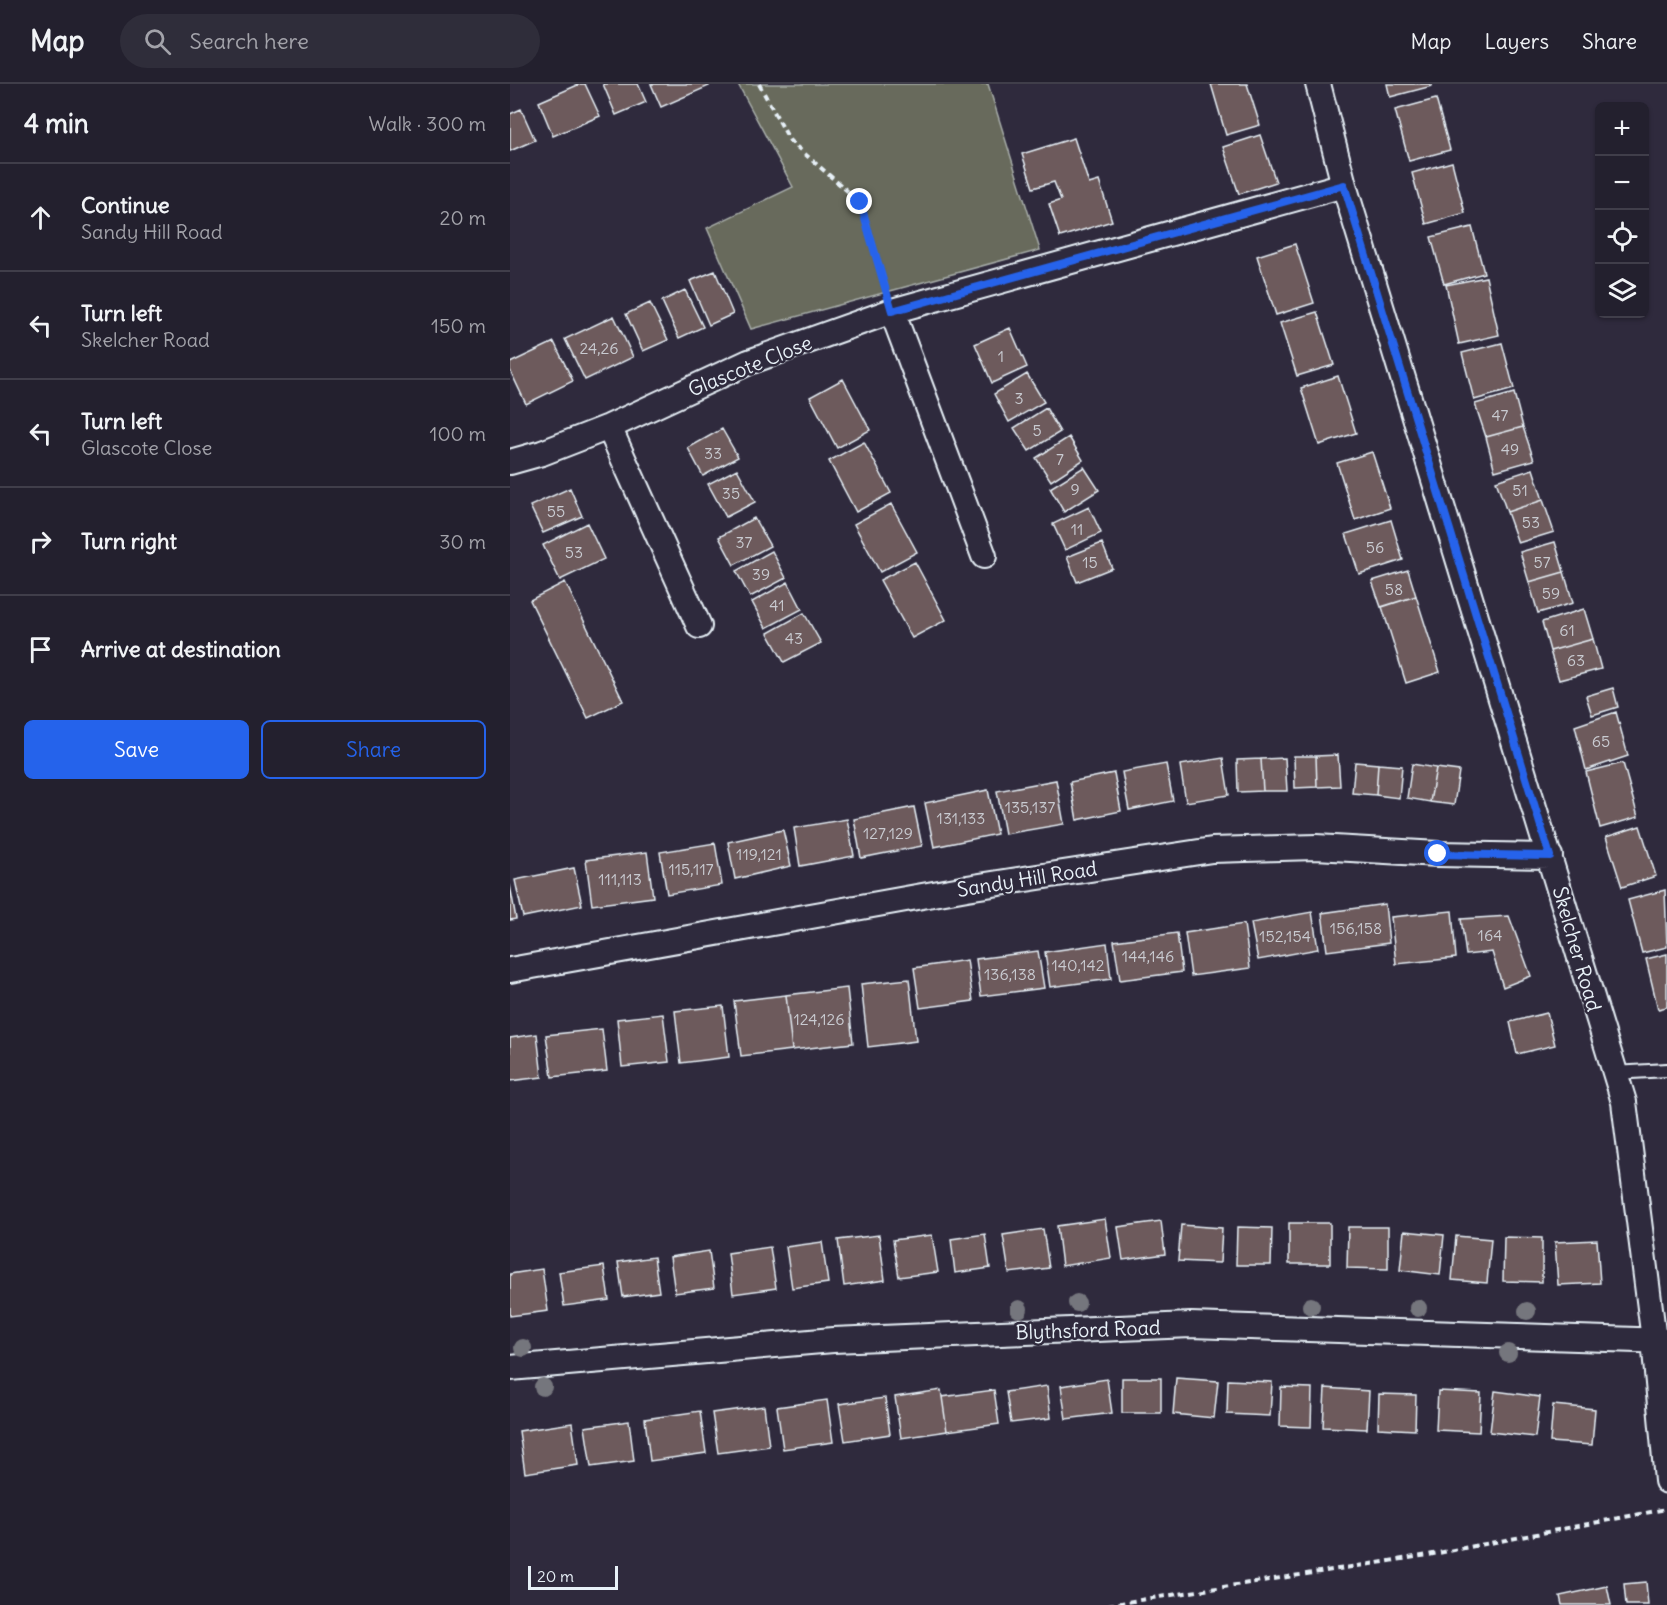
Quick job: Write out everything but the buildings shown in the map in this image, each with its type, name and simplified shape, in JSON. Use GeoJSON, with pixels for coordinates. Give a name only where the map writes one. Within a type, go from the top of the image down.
{"type":"FeatureCollection","features":[{"type":"Feature","properties":{"kind":"street","name":"Skelcher Road"},"geometry":{"type":"LineString","coordinates":[[1318,84],[1344,185],[1624,1102],[1661,1341],[1667,1481]]}},
{"type":"Feature","properties":{"kind":"street","name":"Glascote Close"},"geometry":{"type":"LineString","coordinates":[[510,462],[542,453],[609,427],[749,362],[892,311],[1344,185]]}},
{"type":"Feature","properties":{"kind":"street"},"geometry":{"type":"LineString","coordinates":[[892,311],[984,556]]}},
{"type":"Feature","properties":{"kind":"street"},"geometry":{"type":"LineString","coordinates":[[609,427],[699,626]]}},
{"type":"Feature","properties":{"kind":"street","name":"Sandy Hill Road"},"geometry":{"type":"LineString","coordinates":[[510,970],[968,888],[1212,850],[1316,847],[1438,854],[1550,856]]}},
{"type":"Feature","properties":{"kind":"street","name":"Blythsford Road"},"geometry":{"type":"LineString","coordinates":[[510,1368],[832,1340],[1191,1325],[1661,1341]]}},
{"type":"Feature","properties":{"kind":"lane"},"geometry":{"type":"LineString","coordinates":[[1614,1073],[1667,1071]]}},
{"type":"Feature","properties":{"kind":"path"},"geometry":{"type":"LineString","coordinates":[[759,84],[790,141],[860,202],[892,311]]}},
{"type":"Feature","properties":{"kind":"path"},"geometry":{"type":"LineString","coordinates":[[1108,1605],[1428,1555],[1667,1509]]}},
{"type":"Feature","properties":{"kind":"green space"},"geometry":{"type":"Polygon","coordinates":[[[738,84],[988,84],[1040,250],[751,329],[707,228],[793,187],[738,84]]]}},
{"type":"Feature","properties":{"kind":"route"},"geometry":{"type":"LineString","coordinates":[[860,202],[892,311],[1344,185],[1550,856],[1438,854]]}}]}
